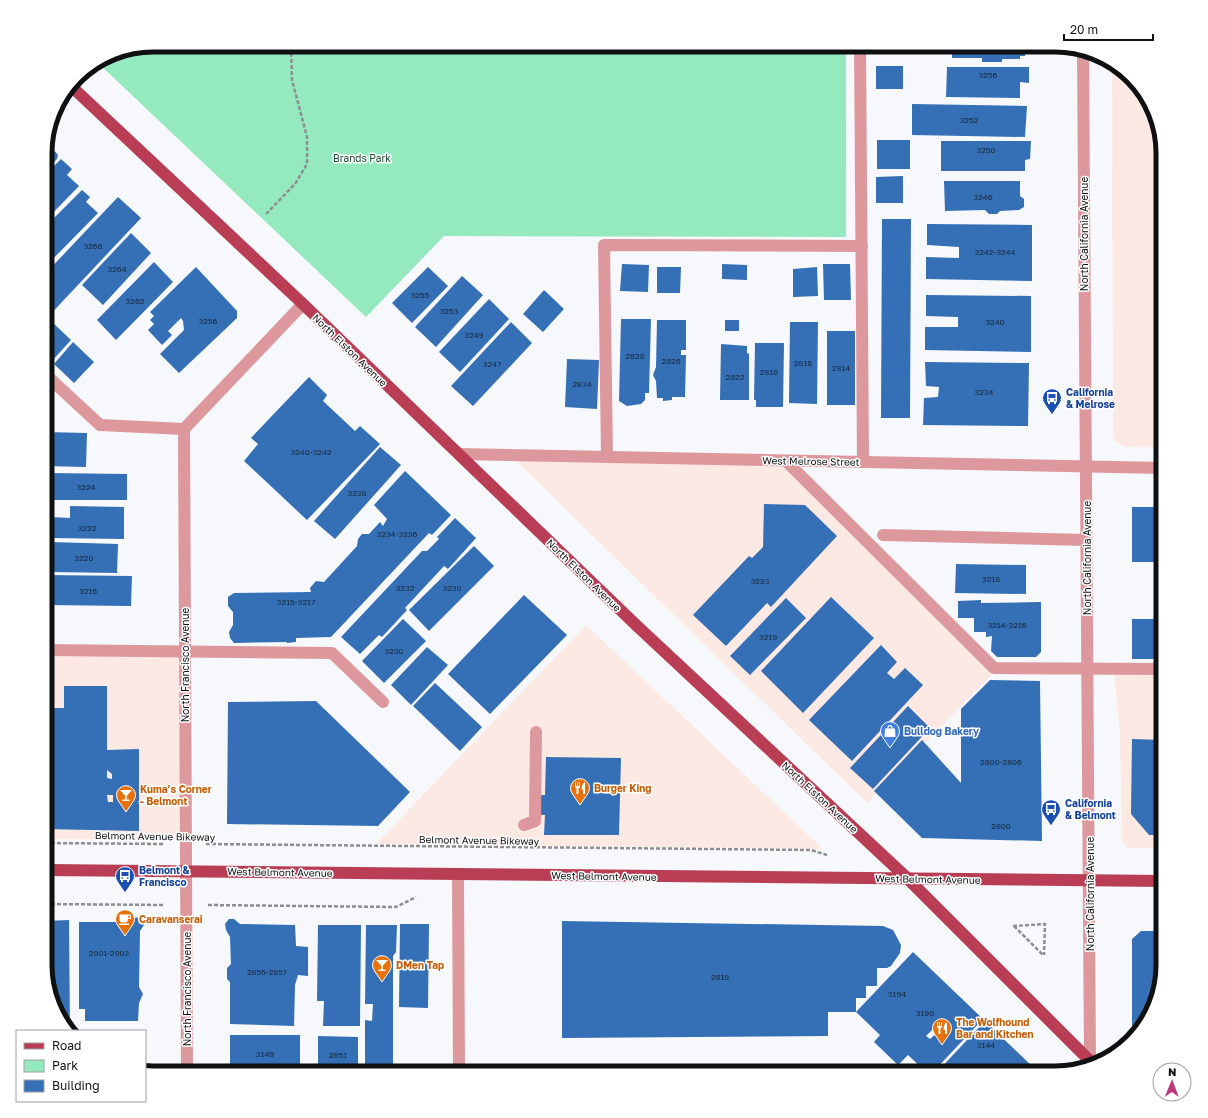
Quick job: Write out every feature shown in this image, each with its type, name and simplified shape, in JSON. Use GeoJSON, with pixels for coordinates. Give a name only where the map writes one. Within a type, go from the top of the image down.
{"type":"FeatureCollection","features":[{"type":"Feature","properties":{"kind":"main road","name":"North Elston Avenue"},"geometry":{"type":"LineString","coordinates":[[75,90],[303,304],[636,625],[908,879],[1088,1061]]}},
{"type":"Feature","properties":{"kind":"main road","name":"West Belmont Avenue"},"geometry":{"type":"LineString","coordinates":[[52,870],[1156,881]]}},
{"type":"Feature","properties":{"kind":"street"},"geometry":{"type":"LineString","coordinates":[[860,52],[863,462]]}},
{"type":"Feature","properties":{"kind":"street","name":"North California Avenue"},"geometry":{"type":"LineString","coordinates":[[1083,56],[1091,1059]]}},
{"type":"Feature","properties":{"kind":"street"},"geometry":{"type":"LineString","coordinates":[[607,458],[604,244],[862,246]]}},
{"type":"Feature","properties":{"kind":"street"},"geometry":{"type":"LineString","coordinates":[[52,381],[100,426],[184,429],[303,304]]}},
{"type":"Feature","properties":{"kind":"street","name":"North Francisco Avenue"},"geometry":{"type":"LineString","coordinates":[[184,429],[187,1066]]}},
{"type":"Feature","properties":{"kind":"street","name":"West Melrose Street"},"geometry":{"type":"LineString","coordinates":[[459,454],[1156,468]]}},
{"type":"Feature","properties":{"kind":"street"},"geometry":{"type":"LineString","coordinates":[[786,461],[994,668],[1156,669]]}},
{"type":"Feature","properties":{"kind":"street"},"geometry":{"type":"LineString","coordinates":[[883,535],[1086,540]]}},
{"type":"Feature","properties":{"kind":"street"},"geometry":{"type":"LineString","coordinates":[[52,650],[332,653],[383,702]]}},
{"type":"Feature","properties":{"kind":"street"},"geometry":{"type":"LineString","coordinates":[[524,825],[535,821],[536,732]]}},
{"type":"Feature","properties":{"kind":"street"},"geometry":{"type":"LineString","coordinates":[[458,874],[459,1066]]}},
{"type":"Feature","properties":{"kind":"path"},"geometry":{"type":"LineString","coordinates":[[266,214],[295,184],[307,164],[307,137],[292,80],[291,52]]}},
{"type":"Feature","properties":{"kind":"path","name":"Belmont Avenue Bikeway"},"geometry":{"type":"LineString","coordinates":[[52,843],[810,850],[833,856]]}},
{"type":"Feature","properties":{"kind":"path"},"geometry":{"type":"LineString","coordinates":[[52,904],[396,907],[417,896]]}},
{"type":"Feature","properties":{"kind":"path"},"geometry":{"type":"LineString","coordinates":[[1045,924],[1044,955],[1039,950],[1013,926],[1045,924]]}},
{"type":"Feature","properties":{"kind":"shaded area"},"geometry":{"type":"Polygon","coordinates":[[[1112,70],[1135,92],[1146,109],[1153,127],[1156,147],[1156,447],[1125,447],[1115,441],[1113,428],[1112,70]]]}},
{"type":"Feature","properties":{"kind":"shaded area"},"geometry":{"type":"Polygon","coordinates":[[[515,460],[798,466],[1000,666],[867,803],[515,460]]]}},
{"type":"Feature","properties":{"kind":"shaded area"},"geometry":{"type":"Polygon","coordinates":[[[586,625],[823,849],[376,844],[586,625]]]}},
{"type":"Feature","properties":{"kind":"shaded area"},"geometry":{"type":"Polygon","coordinates":[[[52,650],[185,651],[179,840],[52,839],[52,650]]]}},
{"type":"Feature","properties":{"kind":"shaded area"},"geometry":{"type":"Polygon","coordinates":[[[1114,668],[1156,669],[1156,848],[1128,848],[1122,842],[1120,735],[1114,668]]]}},
{"type":"Feature","properties":{"kind":"green space","name":"Brands Park"},"geometry":{"type":"Polygon","coordinates":[[[153,52],[846,52],[846,237],[444,236],[366,317],[102,67],[127,55],[153,52]]]}},
{"type":"Feature","properties":{"kind":"building"},"geometry":{"type":"Polygon","coordinates":[[[952,52],[1025,52],[1025,56],[1020,56],[1020,59],[1002,59],[1002,62],[982,62],[982,58],[952,58],[952,52]]]}},
{"type":"Feature","properties":{"kind":"building"},"geometry":{"type":"Polygon","coordinates":[[[876,66],[903,66],[903,89],[876,89],[876,66]]]}},
{"type":"Feature","properties":{"kind":"building"},"geometry":{"type":"Polygon","coordinates":[[[947,67],[1029,67],[1029,83],[1020,82],[1020,98],[946,97],[947,67]]]}},
{"type":"Feature","properties":{"kind":"building"},"geometry":{"type":"Polygon","coordinates":[[[912,104],[1027,106],[1025,137],[912,135],[912,104]]]}},
{"type":"Feature","properties":{"kind":"building"},"geometry":{"type":"Polygon","coordinates":[[[877,140],[910,140],[910,169],[877,169],[877,140]]]}},
{"type":"Feature","properties":{"kind":"building"},"geometry":{"type":"Polygon","coordinates":[[[941,141],[1031,141],[1030,159],[1025,160],[1025,171],[941,171],[941,141]]]}},
{"type":"Feature","properties":{"kind":"building"},"geometry":{"type":"Polygon","coordinates":[[[52,148],[58,155],[57,159],[52,164],[52,148]]]}},
{"type":"Feature","properties":{"kind":"building"},"geometry":{"type":"Polygon","coordinates":[[[61,159],[72,169],[67,175],[79,186],[52,214],[52,168],[61,159]]]}},
{"type":"Feature","properties":{"kind":"building"},"geometry":{"type":"Polygon","coordinates":[[[903,176],[903,203],[876,203],[876,177],[903,176]]]}},
{"type":"Feature","properties":{"kind":"building"},"geometry":{"type":"Polygon","coordinates":[[[944,181],[1020,181],[1020,196],[1024,199],[1024,207],[1019,210],[1000,211],[997,214],[989,214],[985,210],[945,211],[944,181]]]}},
{"type":"Feature","properties":{"kind":"building"},"geometry":{"type":"Polygon","coordinates":[[[82,190],[90,197],[86,202],[98,213],[52,260],[52,220],[82,190]]]}},
{"type":"Feature","properties":{"kind":"building"},"geometry":{"type":"Polygon","coordinates":[[[118,197],[141,218],[52,313],[52,267],[118,197]]]}},
{"type":"Feature","properties":{"kind":"building"},"geometry":{"type":"Polygon","coordinates":[[[882,219],[911,219],[910,418],[881,418],[882,219]]]}},
{"type":"Feature","properties":{"kind":"building"},"geometry":{"type":"Polygon","coordinates":[[[927,224],[1032,225],[1032,281],[926,279],[926,257],[959,258],[959,247],[927,245],[927,224]]]}},
{"type":"Feature","properties":{"kind":"building"},"geometry":{"type":"Polygon","coordinates":[[[131,233],[151,253],[103,305],[82,285],[131,233]]]}},
{"type":"Feature","properties":{"kind":"building"},"geometry":{"type":"Polygon","coordinates":[[[154,262],[173,282],[116,340],[97,320],[154,262]]]}},
{"type":"Feature","properties":{"kind":"building"},"geometry":{"type":"Polygon","coordinates":[[[622,264],[649,265],[648,292],[620,291],[622,264]]]}},
{"type":"Feature","properties":{"kind":"building"},"geometry":{"type":"Polygon","coordinates":[[[722,264],[747,265],[747,280],[722,279],[722,264]]]}},
{"type":"Feature","properties":{"kind":"building"},"geometry":{"type":"Polygon","coordinates":[[[823,264],[850,264],[851,300],[824,300],[823,264]]]}},
{"type":"Feature","properties":{"kind":"building"},"geometry":{"type":"Polygon","coordinates":[[[196,267],[237,311],[237,318],[179,373],[160,354],[184,330],[183,321],[181,318],[168,331],[172,335],[162,345],[148,330],[154,324],[150,320],[154,316],[150,312],[196,267]]]}},
{"type":"Feature","properties":{"kind":"building"},"geometry":{"type":"Polygon","coordinates":[[[428,267],[448,286],[412,323],[392,303],[428,267]]]}},
{"type":"Feature","properties":{"kind":"building"},"geometry":{"type":"Polygon","coordinates":[[[657,267],[681,267],[680,293],[657,293],[657,267]]]}},
{"type":"Feature","properties":{"kind":"building"},"geometry":{"type":"Polygon","coordinates":[[[817,267],[818,296],[793,297],[793,269],[817,267]]]}},
{"type":"Feature","properties":{"kind":"building"},"geometry":{"type":"Polygon","coordinates":[[[462,276],[483,295],[436,347],[415,327],[462,276]]]}},
{"type":"Feature","properties":{"kind":"building"},"geometry":{"type":"Polygon","coordinates":[[[544,290],[564,309],[543,332],[523,314],[544,290]]]}},
{"type":"Feature","properties":{"kind":"building"},"geometry":{"type":"Polygon","coordinates":[[[926,295],[1031,296],[1031,352],[925,350],[925,327],[958,327],[958,317],[926,316],[926,295]]]}},
{"type":"Feature","properties":{"kind":"building"},"geometry":{"type":"Polygon","coordinates":[[[489,299],[509,319],[460,372],[439,352],[489,299]]]}},
{"type":"Feature","properties":{"kind":"building"},"geometry":{"type":"Polygon","coordinates":[[[621,319],[651,319],[649,393],[645,393],[645,400],[641,404],[627,406],[619,401],[621,319]]]}},
{"type":"Feature","properties":{"kind":"building"},"geometry":{"type":"Polygon","coordinates":[[[657,320],[686,320],[686,350],[681,350],[681,355],[686,355],[685,397],[672,397],[672,400],[663,401],[663,398],[657,398],[656,381],[653,375],[656,367],[657,320]]]}},
{"type":"Feature","properties":{"kind":"building"},"geometry":{"type":"Polygon","coordinates":[[[725,320],[739,320],[739,331],[725,331],[725,320]]]}},
{"type":"Feature","properties":{"kind":"building"},"geometry":{"type":"Polygon","coordinates":[[[52,322],[71,340],[52,361],[52,322]]]}},
{"type":"Feature","properties":{"kind":"building"},"geometry":{"type":"Polygon","coordinates":[[[511,322],[532,343],[473,406],[451,386],[511,322]]]}},
{"type":"Feature","properties":{"kind":"building"},"geometry":{"type":"Polygon","coordinates":[[[790,322],[818,322],[817,404],[789,403],[790,322]]]}},
{"type":"Feature","properties":{"kind":"building"},"geometry":{"type":"Polygon","coordinates":[[[827,331],[855,331],[855,405],[827,405],[827,331]]]}},
{"type":"Feature","properties":{"kind":"building"},"geometry":{"type":"Polygon","coordinates":[[[73,342],[94,362],[74,383],[54,364],[73,342]]]}},
{"type":"Feature","properties":{"kind":"building"},"geometry":{"type":"Polygon","coordinates":[[[755,343],[784,343],[783,407],[756,407],[756,400],[754,400],[755,343]]]}},
{"type":"Feature","properties":{"kind":"building"},"geometry":{"type":"Polygon","coordinates":[[[721,344],[747,346],[747,353],[749,354],[749,400],[720,400],[721,344]]]}},
{"type":"Feature","properties":{"kind":"building"},"geometry":{"type":"Polygon","coordinates":[[[567,359],[599,360],[597,409],[565,407],[567,359]]]}},
{"type":"Feature","properties":{"kind":"building"},"geometry":{"type":"Polygon","coordinates":[[[925,362],[1029,363],[1028,426],[923,425],[924,398],[938,397],[939,387],[926,386],[925,362]]]}},
{"type":"Feature","properties":{"kind":"building"},"geometry":{"type":"Polygon","coordinates":[[[309,377],[327,395],[323,401],[355,431],[360,426],[380,444],[307,520],[244,461],[258,444],[251,438],[309,377]]]}},
{"type":"Feature","properties":{"kind":"building"},"geometry":{"type":"Polygon","coordinates":[[[52,432],[87,433],[86,467],[52,466],[52,432]]]}},
{"type":"Feature","properties":{"kind":"building"},"geometry":{"type":"Polygon","coordinates":[[[380,447],[401,465],[335,539],[314,521],[380,447]]]}},
{"type":"Feature","properties":{"kind":"building"},"geometry":{"type":"Polygon","coordinates":[[[405,471],[451,515],[432,535],[429,533],[331,637],[296,638],[296,642],[287,643],[234,643],[230,638],[229,632],[233,625],[233,612],[228,606],[228,597],[234,593],[311,592],[310,588],[316,581],[324,582],[357,546],[358,539],[362,534],[369,534],[380,522],[383,526],[387,519],[374,505],[405,471]]]}},
{"type":"Feature","properties":{"kind":"building"},"geometry":{"type":"Polygon","coordinates":[[[52,473],[127,474],[127,500],[52,500],[52,473]]]}},
{"type":"Feature","properties":{"kind":"building"},"geometry":{"type":"Polygon","coordinates":[[[764,504],[805,505],[837,536],[771,607],[767,603],[726,646],[693,615],[749,556],[752,558],[763,547],[764,504]]]}},
{"type":"Feature","properties":{"kind":"building"},"geometry":{"type":"Polygon","coordinates":[[[70,506],[124,507],[124,539],[52,538],[52,517],[70,518],[70,506]]]}},
{"type":"Feature","properties":{"kind":"building"},"geometry":{"type":"Polygon","coordinates":[[[1132,507],[1156,507],[1156,562],[1132,562],[1132,507]]]}},
{"type":"Feature","properties":{"kind":"building"},"geometry":{"type":"Polygon","coordinates":[[[455,518],[476,538],[448,569],[444,566],[405,608],[407,610],[382,637],[379,635],[360,654],[341,637],[422,551],[427,551],[439,539],[437,537],[455,518]]]}},
{"type":"Feature","properties":{"kind":"building"},"geometry":{"type":"Polygon","coordinates":[[[52,542],[118,544],[117,573],[52,572],[52,542]]]}},
{"type":"Feature","properties":{"kind":"building"},"geometry":{"type":"Polygon","coordinates":[[[474,546],[494,566],[429,631],[409,610],[474,546]]]}},
{"type":"Feature","properties":{"kind":"building"},"geometry":{"type":"Polygon","coordinates":[[[956,564],[1026,565],[1026,594],[955,593],[956,564]]]}},
{"type":"Feature","properties":{"kind":"building"},"geometry":{"type":"Polygon","coordinates":[[[1155,566],[1156,566],[1156,617],[1155,566]]]}},
{"type":"Feature","properties":{"kind":"building"},"geometry":{"type":"Polygon","coordinates":[[[52,575],[132,576],[131,606],[52,605],[52,575]]]}},
{"type":"Feature","properties":{"kind":"building"},"geometry":{"type":"Polygon","coordinates":[[[524,595],[567,635],[490,714],[448,674],[524,595]]]}},
{"type":"Feature","properties":{"kind":"building"},"geometry":{"type":"Polygon","coordinates":[[[831,597],[874,638],[803,713],[761,671],[831,597]]]}},
{"type":"Feature","properties":{"kind":"building"},"geometry":{"type":"Polygon","coordinates":[[[786,598],[806,618],[750,675],[730,656],[786,598]]]}},
{"type":"Feature","properties":{"kind":"building"},"geometry":{"type":"Polygon","coordinates":[[[981,600],[981,603],[1041,602],[1041,652],[1036,657],[997,657],[991,651],[992,636],[986,637],[986,632],[974,632],[974,618],[958,618],[958,601],[981,600]]]}},
{"type":"Feature","properties":{"kind":"building"},"geometry":{"type":"Polygon","coordinates":[[[403,619],[426,641],[384,683],[362,661],[403,619]]]}},
{"type":"Feature","properties":{"kind":"building"},"geometry":{"type":"Polygon","coordinates":[[[1132,619],[1156,619],[1156,659],[1132,659],[1132,619]]]}},
{"type":"Feature","properties":{"kind":"building"},"geometry":{"type":"Polygon","coordinates":[[[881,645],[897,662],[887,673],[894,679],[905,668],[923,685],[852,761],[809,720],[881,645]]]}},
{"type":"Feature","properties":{"kind":"building"},"geometry":{"type":"Polygon","coordinates":[[[427,647],[448,665],[411,705],[391,685],[427,647]]]}},
{"type":"Feature","properties":{"kind":"building"},"geometry":{"type":"Polygon","coordinates":[[[990,680],[1040,681],[1042,841],[922,838],[874,791],[922,740],[961,783],[961,709],[990,680]]]}},
{"type":"Feature","properties":{"kind":"building"},"geometry":{"type":"Polygon","coordinates":[[[435,683],[482,727],[460,751],[413,706],[435,683]]]}},
{"type":"Feature","properties":{"kind":"building"},"geometry":{"type":"Polygon","coordinates":[[[64,686],[107,686],[107,750],[139,749],[139,831],[52,829],[52,708],[64,708],[64,686]],[[107,770],[107,778],[112,779],[112,774],[107,770]],[[107,795],[108,802],[113,802],[113,795],[107,795]]]}},
{"type":"Feature","properties":{"kind":"building"},"geometry":{"type":"Polygon","coordinates":[[[316,701],[410,792],[378,826],[227,824],[228,702],[316,701]]]}},
{"type":"Feature","properties":{"kind":"building","name":"Bulldog Bakery"},"geometry":{"type":"Polygon","coordinates":[[[908,706],[930,728],[873,789],[850,768],[908,706]]]}},
{"type":"Feature","properties":{"kind":"building"},"geometry":{"type":"Polygon","coordinates":[[[1132,739],[1156,740],[1156,835],[1149,835],[1131,814],[1132,739]]]}},
{"type":"Feature","properties":{"kind":"building","name":"Burger King"},"geometry":{"type":"Polygon","coordinates":[[[546,757],[621,758],[619,835],[544,835],[545,815],[540,815],[540,795],[545,795],[546,757]]]}},
{"type":"Feature","properties":{"kind":"building"},"geometry":{"type":"Polygon","coordinates":[[[140,917],[144,925],[140,931],[139,987],[143,994],[139,1003],[138,1021],[85,1021],[85,1009],[79,1009],[79,922],[129,922],[134,918],[140,917]]]}},
{"type":"Feature","properties":{"kind":"building"},"geometry":{"type":"Polygon","coordinates":[[[229,919],[234,919],[240,924],[295,925],[296,946],[308,947],[308,976],[298,975],[295,985],[294,1026],[230,1024],[230,982],[227,979],[227,968],[231,964],[230,937],[226,930],[225,924],[229,919]]]}},
{"type":"Feature","properties":{"kind":"building"},"geometry":{"type":"Polygon","coordinates":[[[69,920],[70,1022],[57,997],[54,984],[52,971],[52,921],[69,920]]]}},
{"type":"Feature","properties":{"kind":"building"},"geometry":{"type":"Polygon","coordinates":[[[562,921],[883,926],[893,930],[901,945],[900,953],[891,966],[887,968],[877,968],[877,986],[866,986],[866,998],[856,998],[856,1012],[828,1012],[828,1036],[562,1038],[562,921]]]}},
{"type":"Feature","properties":{"kind":"building"},"geometry":{"type":"Polygon","coordinates":[[[400,924],[429,924],[428,1008],[399,1007],[400,924]]]}},
{"type":"Feature","properties":{"kind":"building"},"geometry":{"type":"Polygon","coordinates":[[[318,925],[361,925],[360,1026],[323,1026],[324,1001],[317,1001],[318,925]]]}},
{"type":"Feature","properties":{"kind":"building"},"geometry":{"type":"Polygon","coordinates":[[[366,925],[397,925],[396,952],[393,956],[393,1064],[365,1064],[365,1020],[372,1021],[373,1004],[365,1004],[366,925]]]}},
{"type":"Feature","properties":{"kind":"building"},"geometry":{"type":"Polygon","coordinates":[[[1141,931],[1156,931],[1156,965],[1153,991],[1139,1021],[1132,1029],[1132,939],[1141,931]]]}},
{"type":"Feature","properties":{"kind":"building"},"geometry":{"type":"Polygon","coordinates":[[[913,952],[983,1019],[939,1066],[920,1066],[908,1055],[898,1065],[874,1042],[880,1035],[856,1012],[913,952]],[[934,1028],[926,1036],[930,1039],[938,1032],[934,1028]]]}},
{"type":"Feature","properties":{"kind":"building"},"geometry":{"type":"Polygon","coordinates":[[[985,1021],[1032,1066],[943,1066],[985,1021]]]}},
{"type":"Feature","properties":{"kind":"building"},"geometry":{"type":"Polygon","coordinates":[[[230,1035],[300,1035],[300,1066],[230,1066],[230,1035]]]}},
{"type":"Feature","properties":{"kind":"building"},"geometry":{"type":"Polygon","coordinates":[[[318,1036],[358,1037],[358,1066],[318,1066],[318,1036]]]}},
{"type":"Feature","properties":{"kind":"place","name":"California & Melrose"},"geometry":{"type":"Point","coordinates":[1052,415]}},
{"type":"Feature","properties":{"kind":"place","name":"Bulldog Bakery"},"geometry":{"type":"Point","coordinates":[890,748]}},
{"type":"Feature","properties":{"kind":"place","name":"Burger King"},"geometry":{"type":"Point","coordinates":[580,805]}},
{"type":"Feature","properties":{"kind":"place","name":"Kuma’s Corner - Belmont"},"geometry":{"type":"Point","coordinates":[126,812]}},
{"type":"Feature","properties":{"kind":"place","name":"California & Belmont"},"geometry":{"type":"Point","coordinates":[1051,826]}},
{"type":"Feature","properties":{"kind":"place","name":"Belmont & Francisco"},"geometry":{"type":"Point","coordinates":[125,893]}},
{"type":"Feature","properties":{"kind":"place","name":"Caravanserai"},"geometry":{"type":"Point","coordinates":[125,936]}},
{"type":"Feature","properties":{"kind":"place","name":"DMen Tap"},"geometry":{"type":"Point","coordinates":[382,982]}},
{"type":"Feature","properties":{"kind":"place","name":"The Wolfhound Bar and Kitchen"},"geometry":{"type":"Point","coordinates":[942,1045]}}]}
